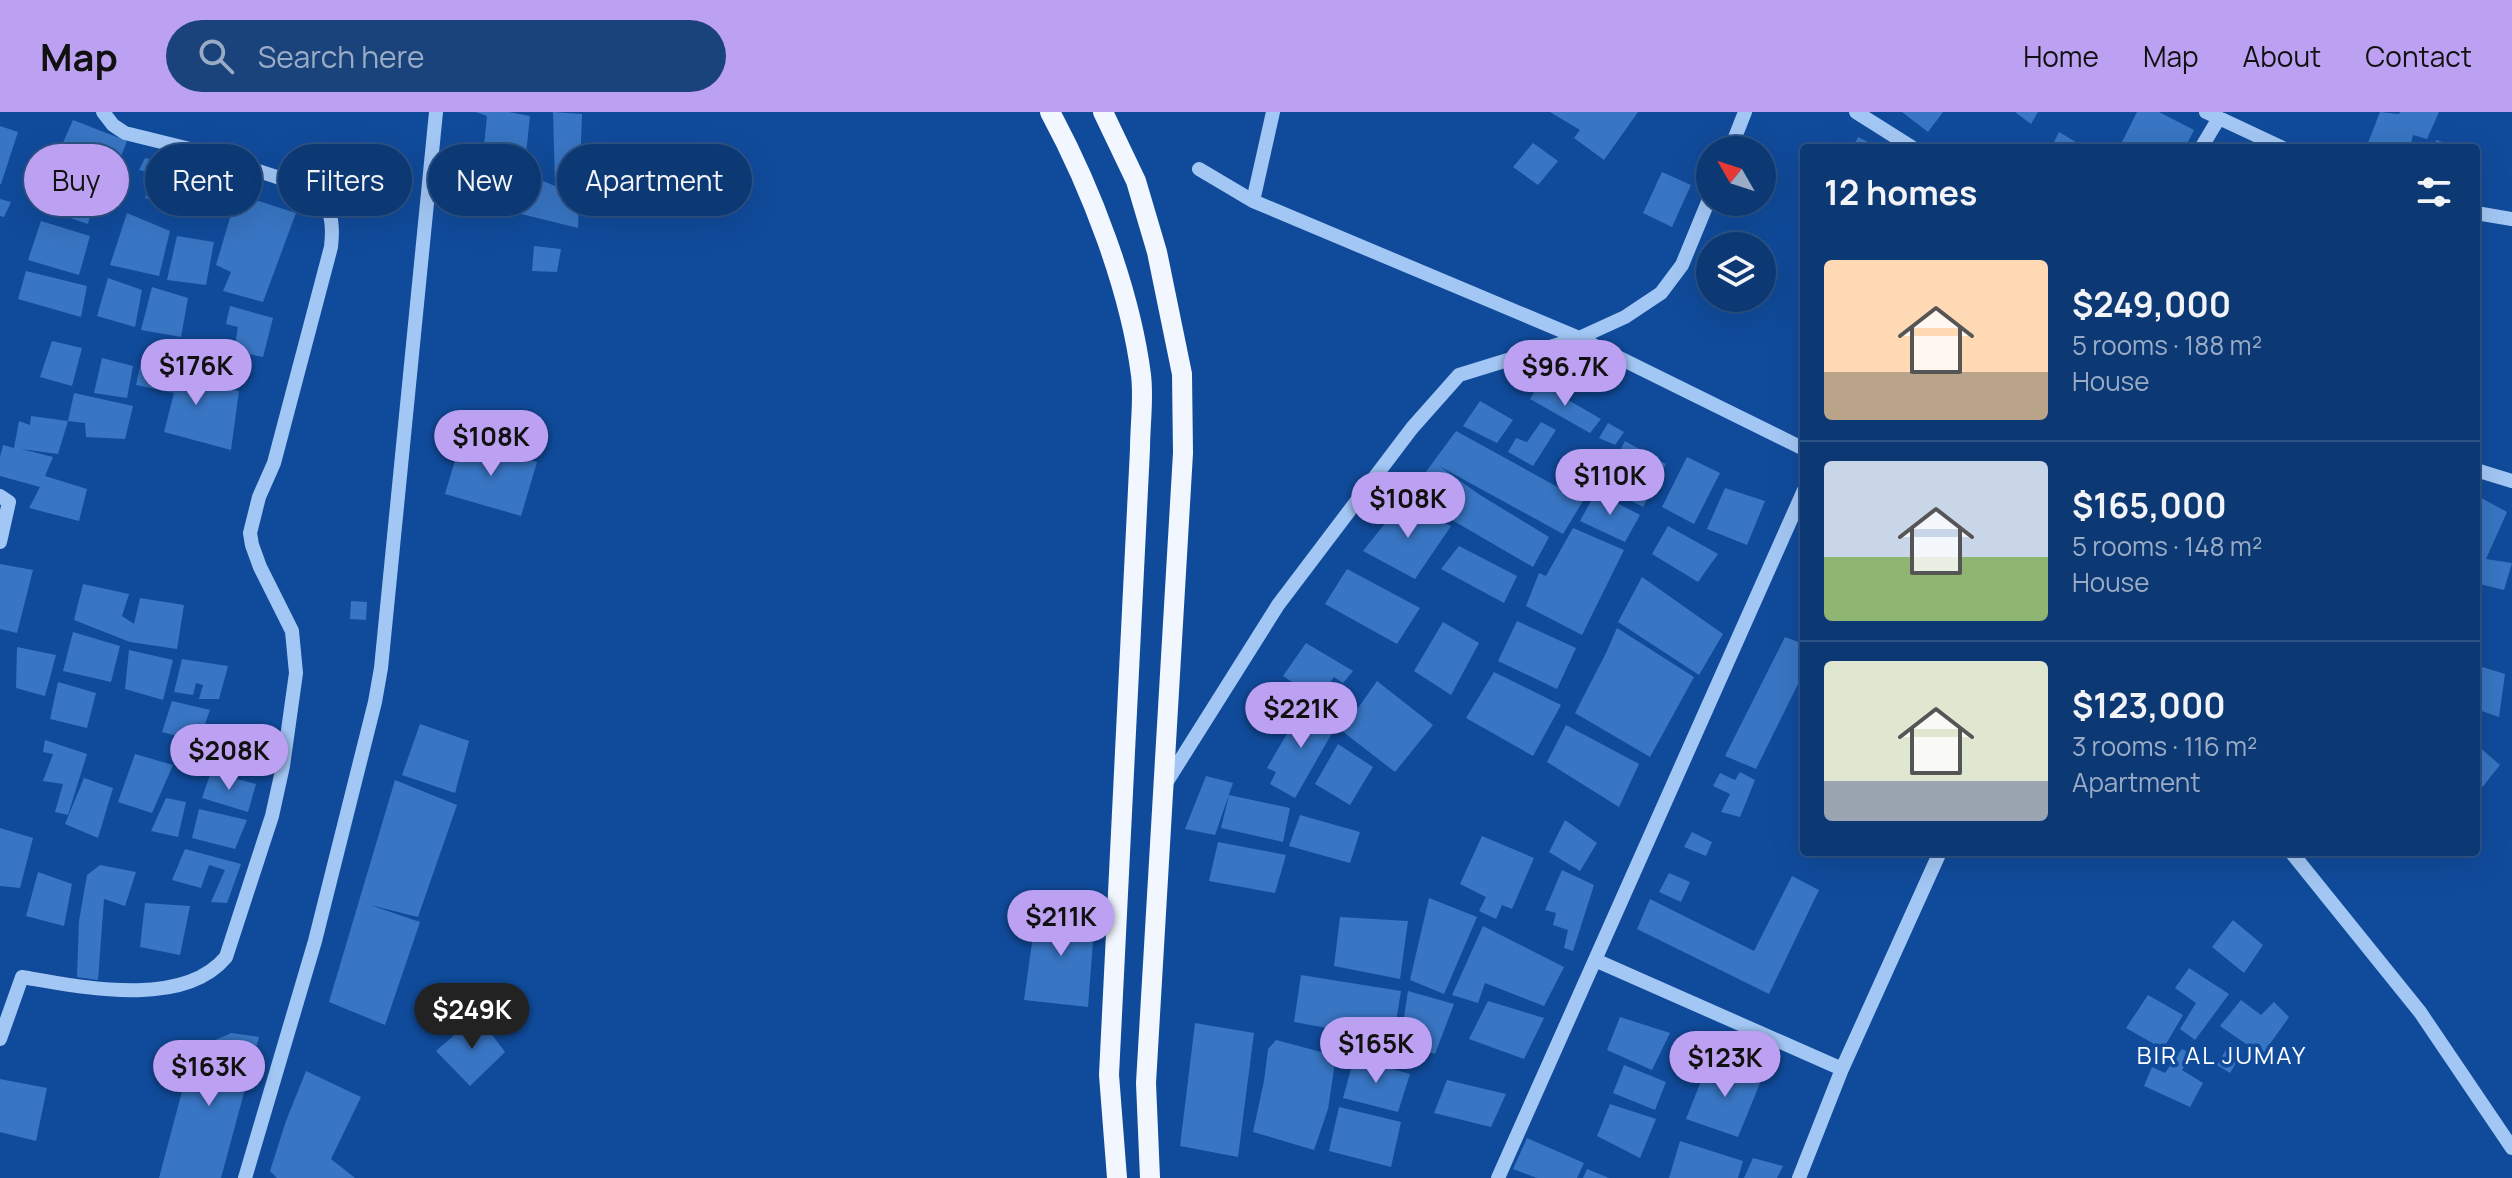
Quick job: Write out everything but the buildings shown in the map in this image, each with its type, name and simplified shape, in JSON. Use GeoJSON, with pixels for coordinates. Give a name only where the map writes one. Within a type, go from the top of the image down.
{"type":"FeatureCollection","features":[{"type":"Feature","properties":{"kind":"main road"},"geometry":{"type":"LineString","coordinates":[[1050,112],[1114,260],[1141,377],[1109,1075],[1117,1178]]}},
{"type":"Feature","properties":{"kind":"main road"},"geometry":{"type":"LineString","coordinates":[[1103,112],[1136,181],[1157,252],[1182,374],[1183,453],[1146,1083],[1150,1178]]}},
{"type":"Feature","properties":{"kind":"street"},"geometry":{"type":"LineString","coordinates":[[0,1039],[3,1022],[22,977],[88,989],[153,989],[187,984],[215,969],[226,957],[272,816],[283,766],[296,673],[292,631],[260,567],[250,533],[259,497],[274,463],[331,247],[332,221],[328,208],[322,197],[310,188],[198,151],[125,133],[113,125],[103,112]]}},
{"type":"Feature","properties":{"kind":"street"},"geometry":{"type":"LineString","coordinates":[[245,1178],[315,941],[375,702],[381,668],[436,112]]}},
{"type":"Feature","properties":{"kind":"street"},"geometry":{"type":"LineString","coordinates":[[1253,201],[1273,112]]}},
{"type":"Feature","properties":{"kind":"street"},"geometry":{"type":"LineString","coordinates":[[1736,136],[1745,112]]}},
{"type":"Feature","properties":{"kind":"street"},"geometry":{"type":"LineString","coordinates":[[1856,112],[1907,144]]}},
{"type":"Feature","properties":{"kind":"street"},"geometry":{"type":"LineString","coordinates":[[2202,144],[2212,115],[2274,144]]}},
{"type":"Feature","properties":{"kind":"street"},"geometry":{"type":"LineString","coordinates":[[1199,169],[1253,201],[1579,338],[1800,447]]}},
{"type":"Feature","properties":{"kind":"street"},"geometry":{"type":"LineString","coordinates":[[2480,214],[2512,219]]}},
{"type":"Feature","properties":{"kind":"street"},"geometry":{"type":"LineString","coordinates":[[1164,786],[1278,605],[1412,428],[1459,375],[1579,338],[1625,317],[1661,293],[1682,265],[1702,216]]}},
{"type":"Feature","properties":{"kind":"street"},"geometry":{"type":"LineString","coordinates":[[2480,471],[2512,481]]}},
{"type":"Feature","properties":{"kind":"street"},"geometry":{"type":"LineString","coordinates":[[0,496],[9,502],[0,542]]}},
{"type":"Feature","properties":{"kind":"street"},"geometry":{"type":"LineString","coordinates":[[1498,1178],[1800,499]]}},
{"type":"Feature","properties":{"kind":"street"},"geometry":{"type":"LineString","coordinates":[[1799,1178],[1842,1069],[1938,856]]}},
{"type":"Feature","properties":{"kind":"street"},"geometry":{"type":"LineString","coordinates":[[2294,856],[2420,1012],[2512,1148]]}},
{"type":"Feature","properties":{"kind":"street"},"geometry":{"type":"LineString","coordinates":[[1595,960],[1842,1069]]}},
{"type":"Feature","properties":{"kind":"district","name":"BIR AL JUMAY"},"geometry":{"type":"Point","coordinates":[2222,1054]}}]}
